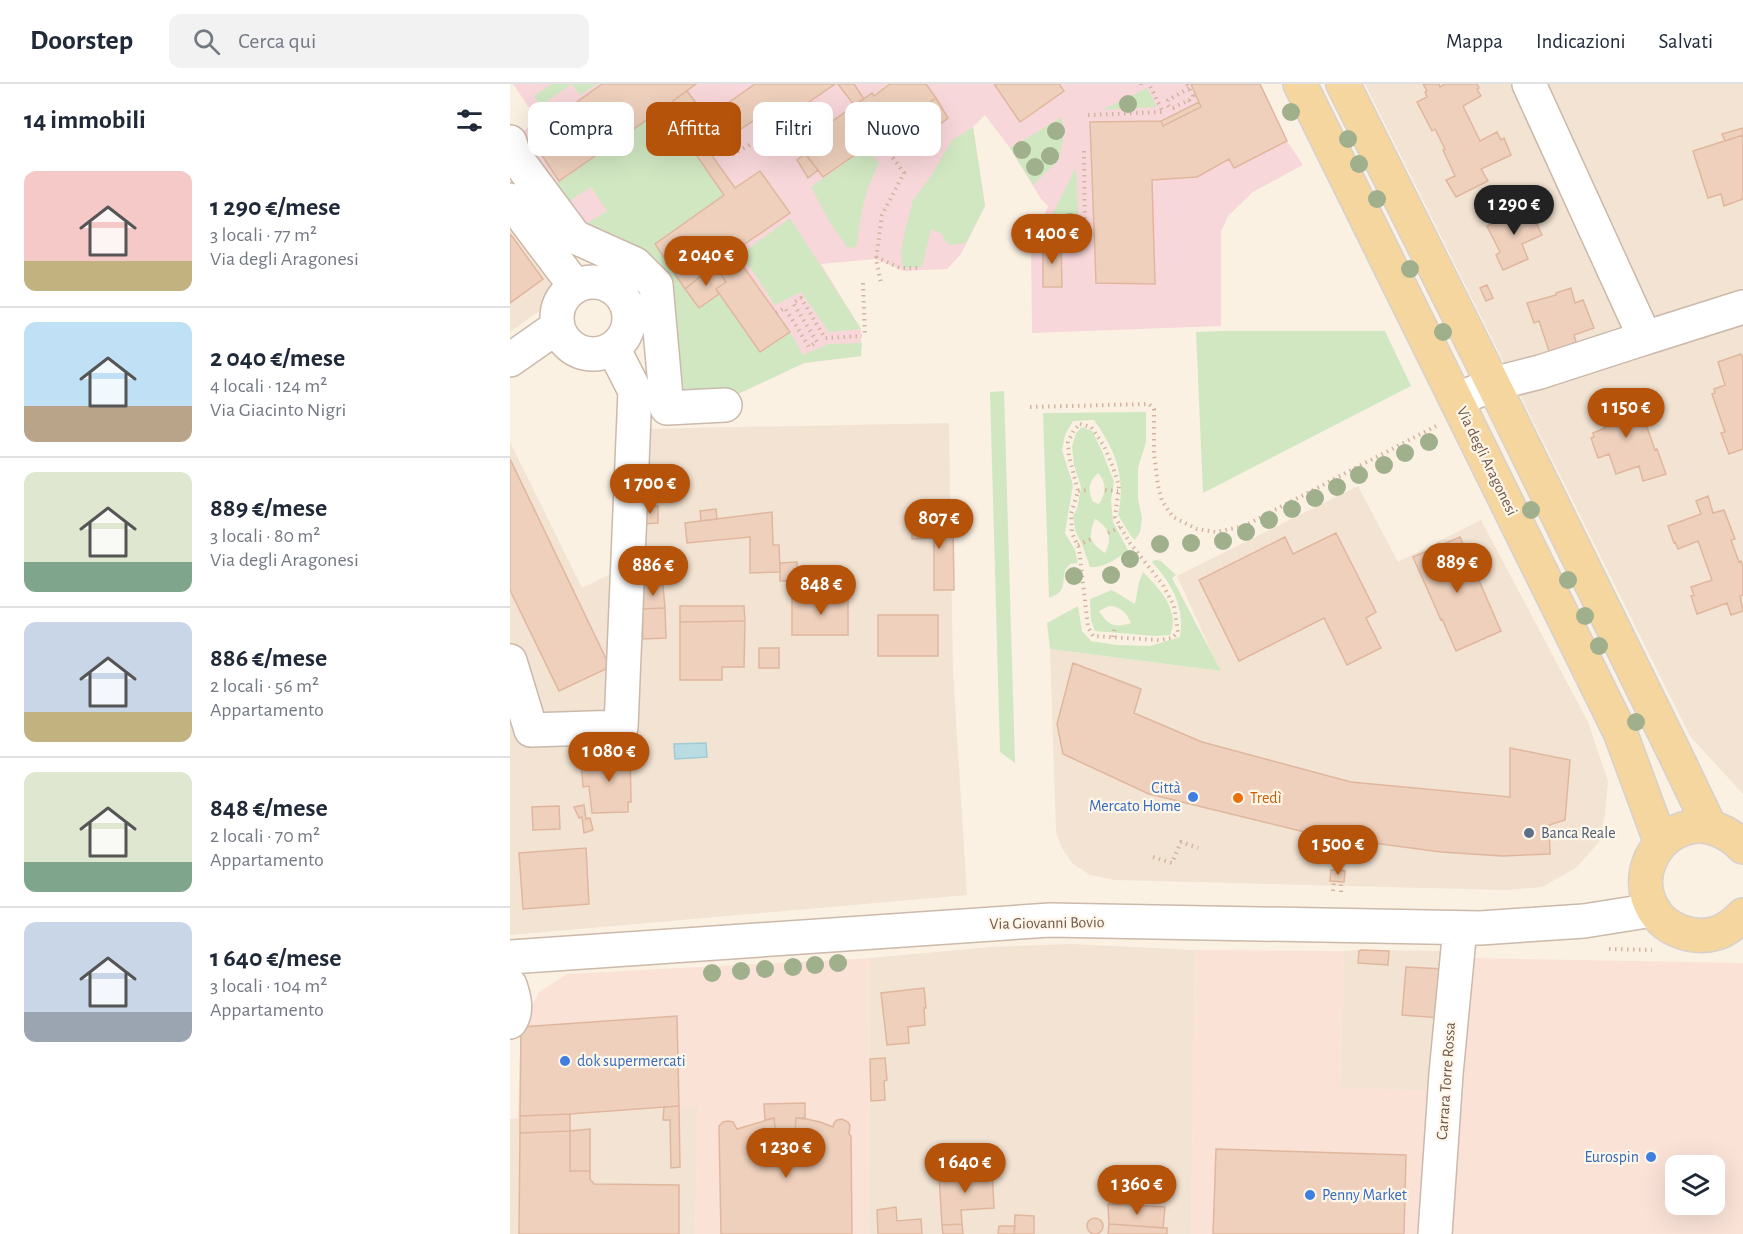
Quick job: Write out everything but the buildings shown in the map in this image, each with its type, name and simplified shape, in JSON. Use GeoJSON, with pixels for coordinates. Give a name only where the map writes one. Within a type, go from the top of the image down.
{"type":"FeatureCollection","features":[{"type":"Feature","properties":{"kind":"main road","name":"Via degli Aragonesi"},"geometry":{"type":"LineString","coordinates":[[1300,84],[1448,412],[1620,732],[1661,843]]}},
{"type":"Feature","properties":{"kind":"main road"},"geometry":{"type":"LineString","coordinates":[[1343,84],[1677,756],[1710,827]]}},
{"type":"Feature","properties":{"kind":"main road"},"geometry":{"type":"LineString","coordinates":[[1740,921],[1719,933],[1700,936],[1682,933],[1666,924],[1653,910],[1647,896],[1645,879],[1652,854],[1675,832],[1692,827],[1710,827],[1727,833],[1743,847]]}},
{"type":"Feature","properties":{"kind":"street"},"geometry":{"type":"LineString","coordinates":[[1529,84],[1645,338]]}},
{"type":"Feature","properties":{"kind":"street"},"geometry":{"type":"LineString","coordinates":[[510,142],[514,155],[575,237],[634,264],[656,285],[668,408],[725,405]]}},
{"type":"Feature","properties":{"kind":"street"},"geometry":{"type":"LineString","coordinates":[[510,200],[575,286]]}},
{"type":"Feature","properties":{"kind":"street"},"geometry":{"type":"LineString","coordinates":[[587,282],[599,282],[611,286],[627,304],[628,328],[613,348],[603,353],[591,354],[569,347],[557,327],[556,315],[559,303],[575,286],[587,282]]}},
{"type":"Feature","properties":{"kind":"street"},"geometry":{"type":"LineString","coordinates":[[1448,412],[1493,384],[1540,372],[1743,307]]}},
{"type":"Feature","properties":{"kind":"street"},"geometry":{"type":"LineString","coordinates":[[510,360],[557,327]]}},
{"type":"Feature","properties":{"kind":"street"},"geometry":{"type":"LineString","coordinates":[[510,661],[531,730],[621,727],[635,391],[613,348]]}},
{"type":"Feature","properties":{"kind":"street"},"geometry":{"type":"LineString","coordinates":[[1584,921],[1645,879]]}},
{"type":"Feature","properties":{"kind":"street","name":"Via Giovanni Bovio"},"geometry":{"type":"LineString","coordinates":[[510,957],[1050,920],[1470,928],[1584,921],[1653,910]]}},
{"type":"Feature","properties":{"kind":"street","name":"Carrara Torre Rossa"},"geometry":{"type":"LineString","coordinates":[[1435,1234],[1446,1074],[1470,928]]}},
{"type":"Feature","properties":{"kind":"street"},"geometry":{"type":"LineString","coordinates":[[510,986],[515,1000],[513,1017],[510,1022]]}},
{"type":"Feature","properties":{"kind":"path"},"geometry":{"type":"LineString","coordinates":[[1088,115],[1163,112],[1149,84]]}},
{"type":"Feature","properties":{"kind":"path"},"geometry":{"type":"LineString","coordinates":[[1188,86],[1193,96],[1189,100],[1173,108],[1167,104],[1168,100],[1188,86]]}},
{"type":"Feature","properties":{"kind":"path"},"geometry":{"type":"LineString","coordinates":[[1189,100],[1191,105]]}},
{"type":"Feature","properties":{"kind":"path"},"geometry":{"type":"LineString","coordinates":[[1084,151],[1085,235]]}},
{"type":"Feature","properties":{"kind":"path"},"geometry":{"type":"LineString","coordinates":[[881,283],[876,257],[882,215],[904,173],[892,156]]}},
{"type":"Feature","properties":{"kind":"path"},"geometry":{"type":"LineString","coordinates":[[876,257],[900,268],[921,268]]}},
{"type":"Feature","properties":{"kind":"path"},"geometry":{"type":"LineString","coordinates":[[776,313],[785,308],[809,347],[817,342],[793,303],[801,298],[825,338],[863,336],[863,283]]}},
{"type":"Feature","properties":{"kind":"path"},"geometry":{"type":"LineString","coordinates":[[1030,408],[1149,404],[1154,409],[1154,454],[1162,501],[1173,517],[1197,530],[1216,532],[1244,526],[1448,412]]}},
{"type":"Feature","properties":{"kind":"path"},"geometry":{"type":"LineString","coordinates":[[1080,424],[1091,427],[1098,436],[1113,467],[1119,486],[1115,517],[1130,543],[1163,585],[1174,606],[1178,632],[1172,638],[1159,640],[1093,636],[1088,627],[1078,545],[1072,533],[1071,514],[1078,491],[1069,456],[1068,442],[1080,424]]}},
{"type":"Feature","properties":{"kind":"path"},"geometry":{"type":"LineString","coordinates":[[1078,491],[1089,490]]}},
{"type":"Feature","properties":{"kind":"path"},"geometry":{"type":"LineString","coordinates":[[1105,490],[1118,491]]}},
{"type":"Feature","properties":{"kind":"path"},"geometry":{"type":"LineString","coordinates":[[1108,533],[1121,527]]}},
{"type":"Feature","properties":{"kind":"path"},"geometry":{"type":"LineString","coordinates":[[1078,545],[1091,539]]}},
{"type":"Feature","properties":{"kind":"path"},"geometry":{"type":"LineString","coordinates":[[1113,637],[1115,626]]}},
{"type":"Feature","properties":{"kind":"path"},"geometry":{"type":"LineString","coordinates":[[1335,871],[1338,838]]}},
{"type":"Feature","properties":{"kind":"path"},"geometry":{"type":"LineString","coordinates":[[1342,871],[1347,839]]}},
{"type":"Feature","properties":{"kind":"path"},"geometry":{"type":"LineString","coordinates":[[1154,857],[1172,863],[1181,842],[1198,848]]}},
{"type":"Feature","properties":{"kind":"path"},"geometry":{"type":"LineString","coordinates":[[1333,891],[1334,881]]}},
{"type":"Feature","properties":{"kind":"path"},"geometry":{"type":"LineString","coordinates":[[1341,882],[1341,892]]}},
{"type":"Feature","properties":{"kind":"shaded area"},"geometry":{"type":"Polygon","coordinates":[[[513,84],[1260,84],[1287,141],[1303,165],[1253,192],[1228,216],[1221,232],[1221,326],[1032,333],[1031,245],[1048,206],[985,115],[973,127],[985,206],[961,254],[947,269],[904,271],[876,259],[821,264],[861,329],[861,356],[804,363],[725,400],[724,421],[659,422],[654,310],[639,278],[583,253],[510,140],[528,128],[528,156],[634,156],[634,102],[528,102],[528,106],[513,84]]]}},
{"type":"Feature","properties":{"kind":"shaded area"},"geometry":{"type":"Polygon","coordinates":[[[1365,84],[1743,84],[1743,794],[1690,736],[1365,84]]]}},
{"type":"Feature","properties":{"kind":"shaded area"},"geometry":{"type":"Polygon","coordinates":[[[510,222],[550,278],[552,302],[510,332],[510,222]]]}},
{"type":"Feature","properties":{"kind":"shaded area"},"geometry":{"type":"Polygon","coordinates":[[[949,423],[953,672],[967,895],[510,935],[510,442],[582,588],[610,574],[639,576],[641,429],[949,423]]]}},
{"type":"Feature","properties":{"kind":"shaded area"},"geometry":{"type":"Polygon","coordinates":[[[1358,486],[1398,562],[1481,520],[1588,722],[1608,781],[1605,814],[1599,842],[1576,868],[1542,887],[1506,890],[1115,880],[1090,875],[1072,863],[1062,848],[1056,832],[1050,649],[1220,671],[1177,576],[1358,486]]]}},
{"type":"Feature","properties":{"kind":"shaded area"},"geometry":{"type":"Polygon","coordinates":[[[1071,944],[1195,950],[1191,1234],[869,1234],[870,958],[991,947],[1071,944]]]}},
{"type":"Feature","properties":{"kind":"shaded area"},"geometry":{"type":"Polygon","coordinates":[[[1195,950],[1344,951],[1340,1087],[1436,1091],[1434,1234],[1191,1234],[1195,950]]]}},
{"type":"Feature","properties":{"kind":"shaded area"},"geometry":{"type":"Polygon","coordinates":[[[1344,951],[1447,951],[1436,1091],[1340,1088],[1344,951]]]}},
{"type":"Feature","properties":{"kind":"shaded area"},"geometry":{"type":"Polygon","coordinates":[[[870,958],[869,1234],[695,1234],[698,1106],[518,1118],[521,1027],[539,992],[567,974],[870,958]]]}},
{"type":"Feature","properties":{"kind":"shaded area"},"geometry":{"type":"Polygon","coordinates":[[[1471,958],[1743,963],[1743,1234],[1449,1234],[1471,958]]]}},
{"type":"Feature","properties":{"kind":"shaded area"},"geometry":{"type":"Polygon","coordinates":[[[698,1106],[695,1234],[510,1234],[510,1119],[698,1106]]]}},
{"type":"Feature","properties":{"kind":"green space"},"geometry":{"type":"Polygon","coordinates":[[[552,84],[572,84],[546,102],[538,102],[534,96],[552,84]]]}},
{"type":"Feature","properties":{"kind":"green space"},"geometry":{"type":"Polygon","coordinates":[[[572,84],[597,84],[580,95],[572,84]]]}},
{"type":"Feature","properties":{"kind":"green space"},"geometry":{"type":"Polygon","coordinates":[[[1147,88],[1157,107],[1102,110],[1147,88]]]}},
{"type":"Feature","properties":{"kind":"green space"},"geometry":{"type":"Polygon","coordinates":[[[1062,117],[1063,140],[1059,160],[1033,185],[1010,148],[1062,117]]]}},
{"type":"Feature","properties":{"kind":"green space"},"geometry":{"type":"Polygon","coordinates":[[[646,121],[646,156],[697,156],[724,195],[655,244],[698,307],[719,294],[760,352],[790,332],[803,355],[828,344],[862,343],[861,356],[804,363],[725,400],[716,390],[688,390],[673,382],[668,282],[577,230],[607,211],[591,187],[560,207],[545,192],[596,156],[634,156],[634,129],[646,121]]]}},
{"type":"Feature","properties":{"kind":"green space"},"geometry":{"type":"Polygon","coordinates":[[[973,127],[985,206],[966,243],[951,245],[945,241],[942,234],[931,229],[922,267],[903,268],[901,252],[913,200],[931,176],[952,140],[973,127]]]}},
{"type":"Feature","properties":{"kind":"green space"},"geometry":{"type":"Polygon","coordinates":[[[854,156],[874,156],[879,163],[864,203],[857,245],[854,248],[847,247],[830,223],[811,187],[854,156]]]}},
{"type":"Feature","properties":{"kind":"green space"},"geometry":{"type":"Polygon","coordinates":[[[1076,167],[1079,230],[1044,231],[1076,167]]]}},
{"type":"Feature","properties":{"kind":"green space"},"geometry":{"type":"Polygon","coordinates":[[[790,218],[861,329],[829,332],[801,292],[775,305],[741,254],[790,218]]]}},
{"type":"Feature","properties":{"kind":"green space"},"geometry":{"type":"Polygon","coordinates":[[[1385,331],[1411,386],[1203,493],[1196,332],[1385,331]]]}},
{"type":"Feature","properties":{"kind":"green space"},"geometry":{"type":"Polygon","coordinates":[[[1004,391],[1015,763],[1000,752],[990,392],[1004,391]]]}},
{"type":"Feature","properties":{"kind":"green space"},"geometry":{"type":"Polygon","coordinates":[[[1146,412],[1146,442],[1138,468],[1138,499],[1142,518],[1140,532],[1135,540],[1118,515],[1120,476],[1102,431],[1094,420],[1073,421],[1065,435],[1062,450],[1073,485],[1065,533],[1075,550],[1078,563],[1070,564],[1065,570],[1061,591],[1049,598],[1043,413],[1146,412]]]}},
{"type":"Feature","properties":{"kind":"green space"},"geometry":{"type":"Polygon","coordinates":[[[1082,427],[1092,431],[1102,451],[1114,482],[1111,500],[1113,522],[1128,550],[1110,562],[1095,567],[1090,567],[1075,530],[1073,516],[1077,509],[1081,487],[1074,465],[1072,447],[1076,433],[1082,427]],[[1098,473],[1091,483],[1090,493],[1093,502],[1099,504],[1104,488],[1098,473]],[[1095,519],[1091,539],[1105,553],[1109,542],[1108,533],[1104,526],[1095,519]]]}},
{"type":"Feature","properties":{"kind":"green space"},"geometry":{"type":"Polygon","coordinates":[[[1161,561],[1176,575],[1172,578],[1221,671],[1050,649],[1047,623],[1078,606],[1082,631],[1091,641],[1150,646],[1180,637],[1179,606],[1171,587],[1152,562],[1161,561]]]}},
{"type":"Feature","properties":{"kind":"green space"},"geometry":{"type":"Polygon","coordinates":[[[1143,572],[1167,600],[1173,617],[1170,635],[1095,631],[1091,620],[1090,599],[1112,590],[1135,604],[1143,572]],[[1109,606],[1099,611],[1109,623],[1121,625],[1131,623],[1123,611],[1109,606]]]}},
{"type":"Feature","properties":{"kind":"water"},"geometry":{"type":"Polygon","coordinates":[[[706,743],[707,757],[675,759],[674,744],[706,743]]]}},
{"type":"Feature","properties":{"kind":"place","name":"Città Mercato Home"},"geometry":{"type":"Point","coordinates":[1193,797]}},
{"type":"Feature","properties":{"kind":"place","name":"Tredì"},"geometry":{"type":"Point","coordinates":[1238,798]}},
{"type":"Feature","properties":{"kind":"place","name":"Banca Reale"},"geometry":{"type":"Point","coordinates":[1529,833]}},
{"type":"Feature","properties":{"kind":"place","name":"dok supermercati"},"geometry":{"type":"Point","coordinates":[565,1061]}},
{"type":"Feature","properties":{"kind":"place","name":"Eurospin"},"geometry":{"type":"Point","coordinates":[1651,1157]}},
{"type":"Feature","properties":{"kind":"place","name":"Penny Market"},"geometry":{"type":"Point","coordinates":[1310,1195]}}]}
